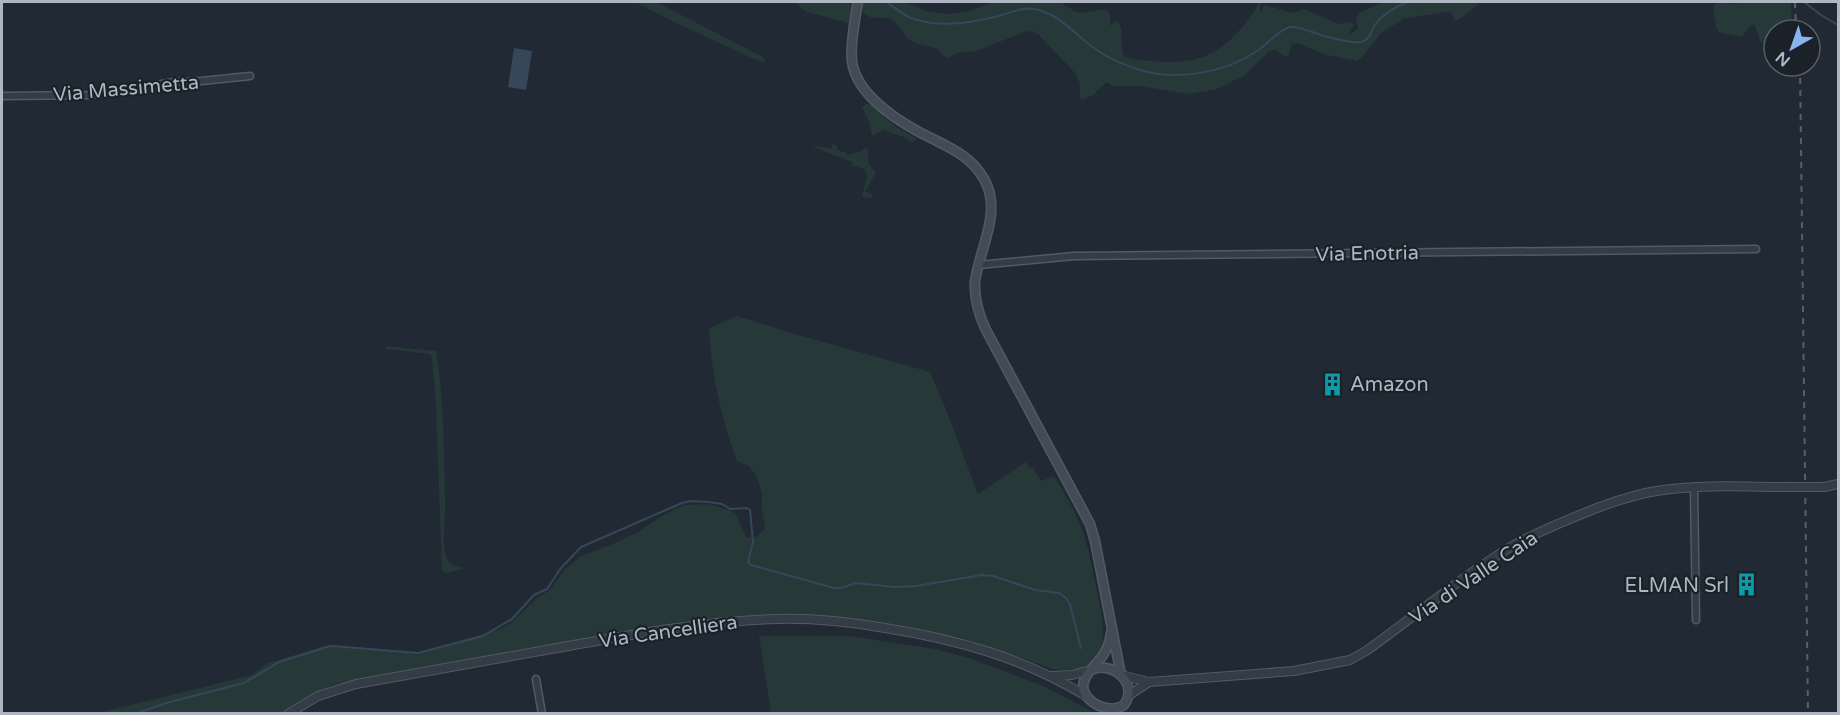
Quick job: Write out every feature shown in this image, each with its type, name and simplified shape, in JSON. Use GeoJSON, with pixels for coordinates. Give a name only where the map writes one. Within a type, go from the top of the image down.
{"type":"FeatureCollection","features":[{"type":"Feature","properties":{"kind":"main road"},"geometry":{"type":"LineString","coordinates":[[858,4],[852,60],[854,70],[863,87],[878,103],[900,120],[967,159],[979,171],[990,193],[989,225],[975,288],[980,316],[1090,524],[1121,675],[1127,685],[1125,714]]}},
{"type":"Feature","properties":{"kind":"main road"},"geometry":{"type":"LineString","coordinates":[[1112,629],[1105,652],[1084,680],[1084,689],[1086,696],[1096,706],[1107,712],[1119,709],[1128,696]]}},
{"type":"Feature","properties":{"kind":"main road"},"geometry":{"type":"LineString","coordinates":[[1091,670],[1105,667],[1121,675]]}},
{"type":"Feature","properties":{"kind":"street","name":"Via Massimetta"},"geometry":{"type":"LineString","coordinates":[[2,96],[90,95],[176,82],[250,76]]}},
{"type":"Feature","properties":{"kind":"street","name":"Via Enotria"},"geometry":{"type":"LineString","coordinates":[[979,266],[1074,256],[1756,249]]}},
{"type":"Feature","properties":{"kind":"street","name":"Via di Valle Caia"},"geometry":{"type":"LineString","coordinates":[[1121,675],[1149,682],[1294,671],[1350,660],[1505,552],[1548,528],[1620,500],[1661,490],[1694,487],[1824,487],[1839,484]]}},
{"type":"Feature","properties":{"kind":"street"},"geometry":{"type":"LineString","coordinates":[[1694,487],[1696,620]]}},
{"type":"Feature","properties":{"kind":"street","name":"Via Cancelliera"},"geometry":{"type":"LineString","coordinates":[[288,714],[318,696],[356,684],[662,629],[722,622],[804,619],[849,623],[937,637],[980,648],[1050,676],[1086,696]]}},
{"type":"Feature","properties":{"kind":"street","name":"Via Cancelliera"},"geometry":{"type":"LineString","coordinates":[[1050,676],[1072,675],[1091,670]]}},
{"type":"Feature","properties":{"kind":"street"},"geometry":{"type":"LineString","coordinates":[[536,679],[542,714]]}},
{"type":"Feature","properties":{"kind":"street","name":"Via di Valle Caia"},"geometry":{"type":"LineString","coordinates":[[1128,696],[1149,682]]}},
{"type":"Feature","properties":{"kind":"shaded area"},"geometry":{"type":"Polygon","coordinates":[[[635,2],[656,2],[763,57],[766,62],[745,55],[635,2]]]}},
{"type":"Feature","properties":{"kind":"shaded area"},"geometry":{"type":"Polygon","coordinates":[[[794,2],[855,2],[852,22],[806,12],[794,2]]]}},
{"type":"Feature","properties":{"kind":"shaded area"},"geometry":{"type":"Polygon","coordinates":[[[862,2],[906,2],[926,11],[949,14],[969,11],[994,2],[1060,2],[1082,13],[1106,9],[1110,14],[1110,26],[1117,20],[1120,24],[1125,57],[1180,62],[1204,56],[1224,45],[1244,25],[1258,2],[1261,2],[1262,12],[1265,5],[1293,13],[1304,9],[1339,24],[1352,22],[1354,26],[1349,33],[1351,34],[1358,28],[1356,20],[1359,13],[1382,2],[1481,2],[1455,21],[1451,13],[1447,12],[1401,19],[1382,32],[1357,61],[1326,55],[1297,43],[1292,44],[1286,57],[1275,50],[1269,51],[1245,75],[1217,89],[1189,94],[1140,86],[1112,86],[1105,83],[1093,95],[1083,100],[1080,99],[1080,84],[1076,74],[1038,34],[1032,31],[976,51],[957,53],[947,58],[937,49],[910,40],[892,20],[868,16],[862,10],[862,2]]]}},
{"type":"Feature","properties":{"kind":"shaded area"},"geometry":{"type":"Polygon","coordinates":[[[1720,2],[1737,4],[1739,2],[1791,2],[1792,18],[1762,18],[1762,42],[1755,25],[1750,26],[1742,37],[1720,33],[1716,28],[1714,5],[1720,2]]]}},
{"type":"Feature","properties":{"kind":"shaded area"},"geometry":{"type":"Polygon","coordinates":[[[870,104],[896,127],[917,139],[912,142],[883,130],[872,136],[869,121],[862,108],[870,104]]]}},
{"type":"Feature","properties":{"kind":"shaded area"},"geometry":{"type":"Polygon","coordinates":[[[833,144],[839,151],[848,155],[866,148],[868,150],[868,163],[875,174],[865,192],[870,193],[874,198],[862,197],[867,174],[864,169],[816,148],[813,150],[817,146],[833,149],[831,147],[833,144]]]}},
{"type":"Feature","properties":{"kind":"shaded area"},"geometry":{"type":"Polygon","coordinates":[[[737,316],[930,372],[978,494],[1026,462],[1041,481],[1054,476],[1076,514],[1088,551],[1103,630],[1102,644],[1097,656],[1088,665],[1074,669],[1053,669],[966,639],[906,626],[795,615],[741,616],[634,630],[388,673],[333,685],[288,713],[95,714],[252,675],[268,663],[329,645],[419,652],[498,630],[510,624],[538,597],[550,590],[565,569],[581,556],[638,532],[684,505],[708,504],[731,511],[736,514],[746,537],[756,537],[765,529],[762,494],[757,477],[749,466],[737,461],[731,445],[718,395],[710,345],[709,328],[737,316]]]}},
{"type":"Feature","properties":{"kind":"shaded area"},"geometry":{"type":"Polygon","coordinates":[[[385,346],[436,351],[443,426],[444,548],[450,563],[465,568],[446,573],[442,570],[432,357],[430,354],[387,349],[385,346]]]}},
{"type":"Feature","properties":{"kind":"shaded area"},"geometry":{"type":"Polygon","coordinates":[[[759,636],[849,636],[935,649],[969,658],[1043,686],[1095,713],[771,713],[759,636]]]}},
{"type":"Feature","properties":{"kind":"water"},"geometry":{"type":"Polygon","coordinates":[[[514,48],[532,51],[526,90],[508,87],[514,48]]]}},
{"type":"Feature","properties":{"kind":"waterway"},"geometry":{"type":"LineString","coordinates":[[886,2],[919,21],[942,24],[977,21],[1025,9],[1043,11],[1059,20],[1110,58],[1140,70],[1169,75],[1200,73],[1230,65],[1257,51],[1281,31],[1290,27],[1344,41],[1361,42],[1368,37],[1378,21],[1386,14],[1408,2]]}},
{"type":"Feature","properties":{"kind":"waterway"},"geometry":{"type":"LineString","coordinates":[[1804,2],[1838,25]]}},
{"type":"Feature","properties":{"kind":"waterway"},"geometry":{"type":"LineString","coordinates":[[135,714],[166,703],[244,683],[279,662],[327,647],[418,653],[483,636],[512,619],[534,595],[547,589],[561,568],[581,547],[690,501],[722,504],[730,509],[747,508],[750,510],[753,542],[748,562],[751,565],[834,588],[842,588],[855,583],[895,587],[916,586],[982,575],[993,576],[1035,590],[1059,593],[1070,604],[1081,648]]}},
{"type":"Feature","properties":{"kind":"railway"},"geometry":{"type":"LineString","coordinates":[[1795,2],[1796,18]]}},
{"type":"Feature","properties":{"kind":"railway"},"geometry":{"type":"LineString","coordinates":[[1800,78],[1808,714]]}},
{"type":"Feature","properties":{"kind":"place","name":"Amazon"},"geometry":{"type":"Point","coordinates":[1332,384]}},
{"type":"Feature","properties":{"kind":"place","name":"ELMAN Srl"},"geometry":{"type":"Point","coordinates":[1747,585]}}]}
